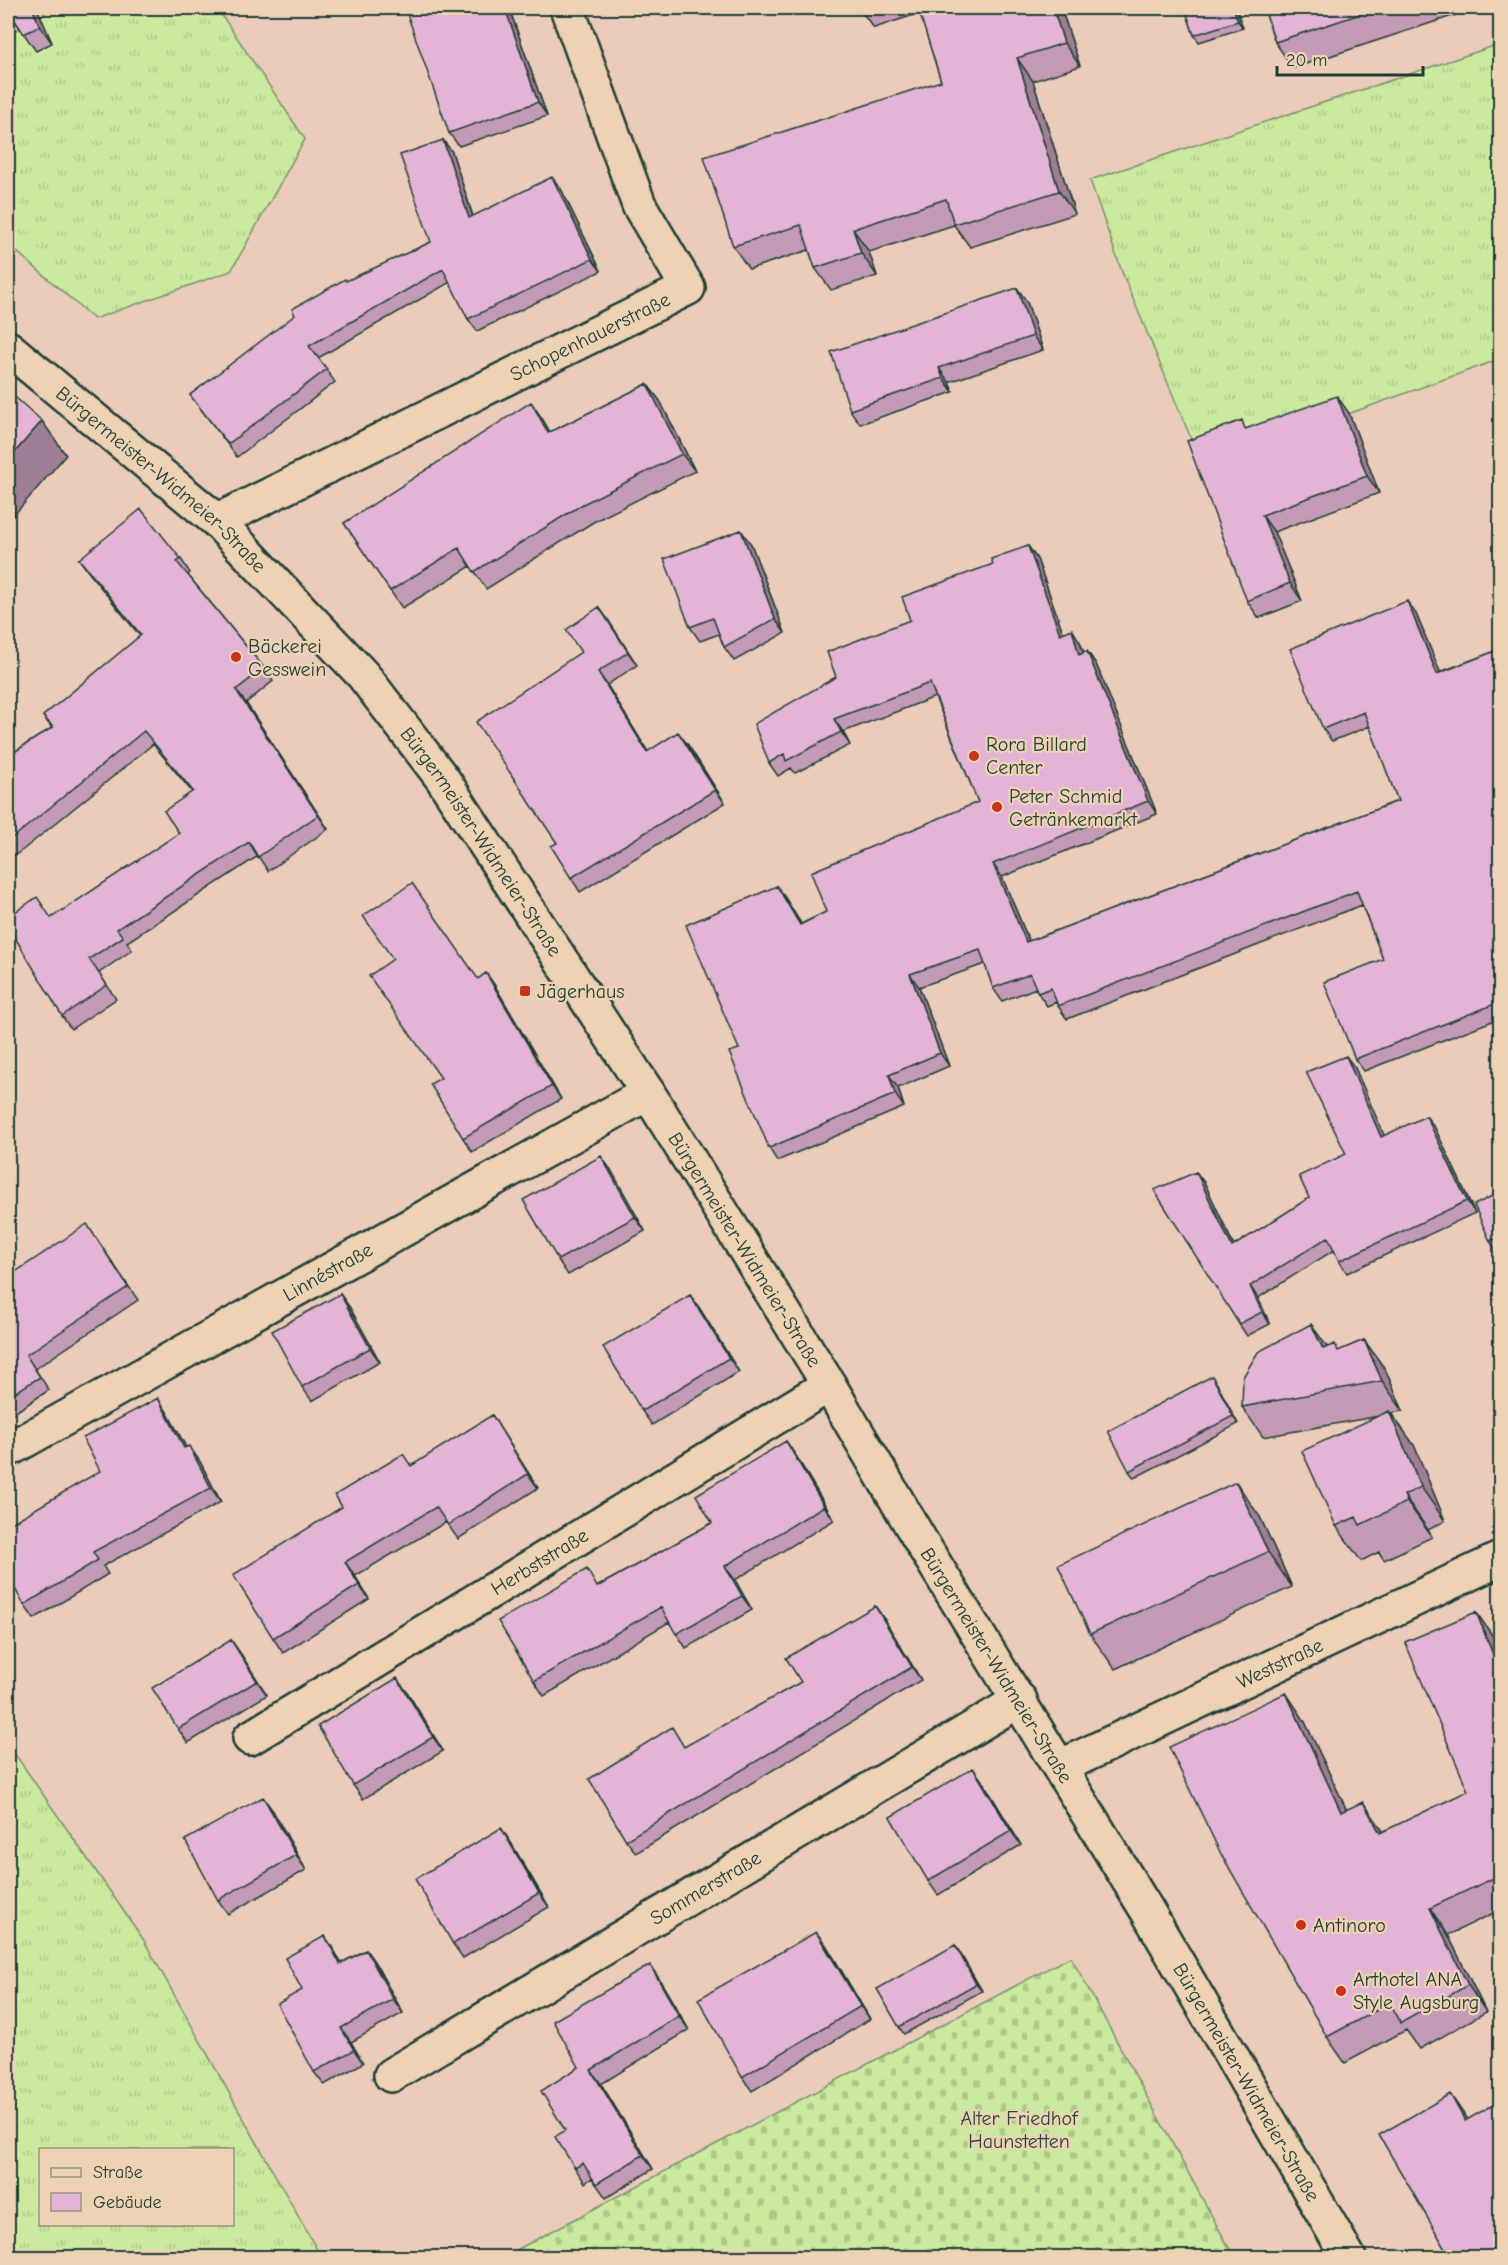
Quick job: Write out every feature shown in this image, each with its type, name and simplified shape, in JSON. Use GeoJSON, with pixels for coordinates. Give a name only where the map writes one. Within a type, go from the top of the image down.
{"type":"FeatureCollection","features":[{"type":"Feature","properties":{"kind":"street","name":"Schopenhauerstraße"},"geometry":{"type":"LineString","coordinates":[[217,521],[688,288],[639,205],[567,8]]}},
{"type":"Feature","properties":{"kind":"street","name":"Bürgermeister-Widmeier-Straße"},"geometry":{"type":"LineString","coordinates":[[8,348],[217,521],[363,675],[442,778],[648,1093],[829,1385],[920,1540],[1060,1767],[1349,2258]]}},
{"type":"Feature","properties":{"kind":"street","name":"Linnéstraße"},"geometry":{"type":"LineString","coordinates":[[8,1450],[648,1093]]}},
{"type":"Feature","properties":{"kind":"street","name":"Herbststraße"},"geometry":{"type":"LineString","coordinates":[[250,1738],[829,1385]]}},
{"type":"Feature","properties":{"kind":"street","name":"Weststraße"},"geometry":{"type":"LineString","coordinates":[[1060,1767],[1500,1559]]}},
{"type":"Feature","properties":{"kind":"street","name":"Sommerstraße"},"geometry":{"type":"LineString","coordinates":[[392,2075],[1020,1700]]}},
{"type":"Feature","properties":{"kind":"green space"},"geometry":{"type":"Polygon","coordinates":[[[53,8],[217,8],[305,139],[231,271],[94,319],[8,244],[8,35],[53,8]]]}},
{"type":"Feature","properties":{"kind":"green space"},"geometry":{"type":"Polygon","coordinates":[[[1500,44],[1500,359],[1257,447],[1199,458],[1122,272],[1090,180],[1500,44]]]}},
{"type":"Feature","properties":{"kind":"green space"},"geometry":{"type":"Polygon","coordinates":[[[8,1744],[143,1939],[321,2257],[8,2257],[8,1744]]]}},
{"type":"Feature","properties":{"kind":"green space","name":"Alter Friedhof Haunstetten"},"geometry":{"type":"Polygon","coordinates":[[[1070,1957],[1234,2257],[503,2257],[1070,1957]]]}},
{"type":"Feature","properties":{"kind":"building"},"geometry":{"type":"Polygon","coordinates":[[[8,8],[32,8],[40,26],[24,34],[8,8]]]}},
{"type":"Feature","properties":{"kind":"building"},"geometry":{"type":"Polygon","coordinates":[[[405,8],[505,8],[538,102],[449,133],[405,8]]]}},
{"type":"Feature","properties":{"kind":"building"},"geometry":{"type":"Polygon","coordinates":[[[918,8],[1053,8],[1064,43],[1017,58],[1059,191],[954,224],[946,199],[853,229],[861,253],[815,268],[801,225],[733,246],[704,157],[941,81],[918,8]]]}},
{"type":"Feature","properties":{"kind":"building"},"geometry":{"type":"Polygon","coordinates":[[[1185,8],[1233,8],[1238,21],[1194,35],[1185,8]]]}},
{"type":"Feature","properties":{"kind":"building"},"geometry":{"type":"Polygon","coordinates":[[[1264,8],[1379,8],[1275,42],[1264,8]]]}},
{"type":"Feature","properties":{"kind":"building"},"geometry":{"type":"Polygon","coordinates":[[[443,140],[469,218],[552,177],[592,259],[468,319],[443,269],[309,346],[327,369],[228,444],[190,395],[295,315],[292,309],[345,279],[346,281],[431,242],[400,155],[443,140]]]}},
{"type":"Feature","properties":{"kind":"building"},"geometry":{"type":"Polygon","coordinates":[[[1017,288],[1033,336],[939,368],[943,378],[850,410],[831,352],[1017,288]]]}},
{"type":"Feature","properties":{"kind":"building"},"geometry":{"type":"Polygon","coordinates":[[[647,384],[682,454],[583,504],[474,572],[459,548],[390,591],[344,523],[531,402],[548,433],[647,384]]]}},
{"type":"Feature","properties":{"kind":"building"},"geometry":{"type":"Polygon","coordinates":[[[8,391],[42,421],[8,460],[8,391]]]}},
{"type":"Feature","properties":{"kind":"building"},"geometry":{"type":"Polygon","coordinates":[[[1337,396],[1367,476],[1262,515],[1290,583],[1247,601],[1187,441],[1242,420],[1245,429],[1337,396]]]}},
{"type":"Feature","properties":{"kind":"building"},"geometry":{"type":"Polygon","coordinates":[[[141,509],[181,559],[177,562],[264,668],[236,690],[318,815],[258,857],[249,842],[117,929],[123,937],[89,959],[107,985],[62,1016],[8,926],[8,917],[37,897],[51,918],[179,833],[164,811],[193,791],[144,731],[8,840],[8,756],[53,727],[43,716],[141,635],[79,559],[141,509]]]}},
{"type":"Feature","properties":{"kind":"building"},"geometry":{"type":"Polygon","coordinates":[[[741,530],[775,619],[724,647],[713,618],[690,627],[664,559],[741,530]]]}},
{"type":"Feature","properties":{"kind":"building"},"geometry":{"type":"Polygon","coordinates":[[[1028,546],[1060,634],[1072,629],[1079,655],[1087,651],[1148,801],[993,864],[1026,942],[1398,801],[1364,712],[1323,729],[1290,649],[1407,601],[1437,674],[1500,649],[1500,1002],[1355,1059],[1324,982],[1383,959],[1357,891],[1058,1006],[1051,988],[1038,993],[1030,974],[993,988],[980,950],[910,974],[940,1053],[889,1075],[895,1094],[769,1148],[729,1052],[739,1049],[686,925],[777,886],[800,925],[826,912],[811,872],[978,802],[930,683],[834,719],[841,732],[786,761],[784,754],[769,763],[754,724],[836,677],[827,652],[910,620],[902,597],[993,564],[991,559],[1028,546]]]}},
{"type":"Feature","properties":{"kind":"building"},"geometry":{"type":"Polygon","coordinates":[[[599,607],[628,652],[598,672],[647,752],[678,732],[715,790],[571,878],[551,846],[557,843],[476,722],[581,652],[566,630],[599,607]]]}},
{"type":"Feature","properties":{"kind":"building"},"geometry":{"type":"Polygon","coordinates":[[[412,883],[478,979],[486,973],[552,1086],[463,1138],[430,1084],[441,1078],[369,976],[393,959],[363,916],[412,883]]]}},
{"type":"Feature","properties":{"kind":"building"},"geometry":{"type":"Polygon","coordinates":[[[1346,1056],[1381,1137],[1426,1116],[1467,1201],[1339,1261],[1328,1237],[1250,1286],[1262,1312],[1239,1324],[1154,1190],[1196,1172],[1232,1247],[1309,1198],[1299,1176],[1346,1154],[1306,1072],[1346,1056]]]}},
{"type":"Feature","properties":{"kind":"building"},"geometry":{"type":"Polygon","coordinates":[[[601,1156],[635,1217],[558,1260],[523,1200],[601,1156]]]}},
{"type":"Feature","properties":{"kind":"building"},"geometry":{"type":"Polygon","coordinates":[[[1500,1192],[1500,1237],[1490,1241],[1474,1205],[1500,1192]]]}},
{"type":"Feature","properties":{"kind":"building"},"geometry":{"type":"Polygon","coordinates":[[[87,1224],[128,1287],[26,1355],[40,1377],[8,1397],[8,1291],[12,1289],[8,1277],[87,1224]]]}},
{"type":"Feature","properties":{"kind":"building"},"geometry":{"type":"Polygon","coordinates":[[[340,1294],[370,1348],[302,1387],[272,1331],[340,1294]]]}},
{"type":"Feature","properties":{"kind":"building"},"geometry":{"type":"Polygon","coordinates":[[[690,1295],[729,1358],[642,1411],[603,1347],[690,1295]]]}},
{"type":"Feature","properties":{"kind":"building"},"geometry":{"type":"Polygon","coordinates":[[[1311,1324],[1323,1349],[1335,1344],[1338,1351],[1364,1340],[1382,1381],[1242,1407],[1243,1377],[1258,1352],[1311,1324]]]}},
{"type":"Feature","properties":{"kind":"building"},"geometry":{"type":"Polygon","coordinates":[[[1212,1376],[1233,1416],[1129,1471],[1108,1431],[1212,1376]]]}},
{"type":"Feature","properties":{"kind":"building"},"geometry":{"type":"Polygon","coordinates":[[[158,1398],[184,1448],[189,1446],[211,1488],[93,1552],[98,1560],[24,1605],[8,1576],[8,1525],[100,1471],[83,1438],[158,1398]]]}},
{"type":"Feature","properties":{"kind":"building"},"geometry":{"type":"Polygon","coordinates":[[[1389,1411],[1421,1487],[1404,1495],[1407,1502],[1360,1525],[1356,1517],[1336,1526],[1302,1451],[1389,1411]]]}},
{"type":"Feature","properties":{"kind":"building"},"geometry":{"type":"Polygon","coordinates":[[[492,1415],[528,1474],[448,1525],[436,1507],[345,1562],[359,1585],[273,1638],[233,1575],[342,1507],[335,1495],[403,1454],[411,1466],[492,1415]]]}},
{"type":"Feature","properties":{"kind":"building"},"geometry":{"type":"Polygon","coordinates":[[[786,1441],[824,1506],[725,1566],[742,1596],[676,1634],[661,1607],[534,1681],[498,1621],[587,1569],[597,1587],[712,1523],[696,1495],[786,1441]]]}},
{"type":"Feature","properties":{"kind":"building"},"geometry":{"type":"Polygon","coordinates":[[[1236,1482],[1268,1552],[1090,1634],[1058,1565],[1236,1482]]]}},
{"type":"Feature","properties":{"kind":"building"},"geometry":{"type":"Polygon","coordinates":[[[875,1606],[912,1667],[626,1840],[589,1779],[672,1727],[684,1747],[801,1682],[786,1658],[875,1606]]]}},
{"type":"Feature","properties":{"kind":"building"},"geometry":{"type":"Polygon","coordinates":[[[1476,1612],[1500,1672],[1500,1875],[1430,1908],[1468,1985],[1401,2023],[1390,2003],[1327,2037],[1221,1854],[1169,1747],[1286,1693],[1341,1812],[1363,1802],[1380,1833],[1468,1791],[1405,1642],[1476,1612]]]}},
{"type":"Feature","properties":{"kind":"building"},"geometry":{"type":"Polygon","coordinates":[[[231,1640],[257,1681],[178,1729],[152,1688],[231,1640]]]}},
{"type":"Feature","properties":{"kind":"building"},"geometry":{"type":"Polygon","coordinates":[[[397,1678],[433,1737],[353,1785],[318,1726],[397,1678]]]}},
{"type":"Feature","properties":{"kind":"building"},"geometry":{"type":"Polygon","coordinates":[[[973,1768],[1011,1831],[928,1881],[890,1817],[973,1768]]]}},
{"type":"Feature","properties":{"kind":"building"},"geometry":{"type":"Polygon","coordinates":[[[263,1797],[296,1855],[218,1900],[185,1840],[263,1797]]]}},
{"type":"Feature","properties":{"kind":"building"},"geometry":{"type":"Polygon","coordinates":[[[501,1828],[539,1893],[453,1944],[415,1879],[501,1828]]]}},
{"type":"Feature","properties":{"kind":"building"},"geometry":{"type":"Polygon","coordinates":[[[816,1932],[861,2006],[742,2077],[698,1999],[816,1932]]]}},
{"type":"Feature","properties":{"kind":"building"},"geometry":{"type":"Polygon","coordinates":[[[325,1936],[340,1964],[366,1950],[393,1999],[341,2028],[354,2050],[314,2072],[277,2004],[302,1990],[285,1958],[325,1936]]]}},
{"type":"Feature","properties":{"kind":"building"},"geometry":{"type":"Polygon","coordinates":[[[955,1945],[976,1984],[899,2027],[877,1989],[955,1945]]]}},
{"type":"Feature","properties":{"kind":"building"},"geometry":{"type":"Polygon","coordinates":[[[650,1965],[679,2016],[591,2070],[643,2155],[596,2184],[583,2163],[575,2168],[555,2137],[565,2130],[541,2091],[579,2067],[553,2021],[650,1965]]]}},
{"type":"Feature","properties":{"kind":"building"},"geometry":{"type":"Polygon","coordinates":[[[1450,2094],[1465,2121],[1496,2103],[1500,2111],[1500,2258],[1451,2258],[1379,2135],[1450,2094]]]}},
{"type":"Feature","properties":{"kind":"place","name":"Bäckerei Gesswein"},"geometry":{"type":"Point","coordinates":[236,657]}},
{"type":"Feature","properties":{"kind":"place","name":"Rora Billard Center"},"geometry":{"type":"Point","coordinates":[974,756]}},
{"type":"Feature","properties":{"kind":"place","name":"Peter Schmid Getränkemarkt"},"geometry":{"type":"Point","coordinates":[997,807]}},
{"type":"Feature","properties":{"kind":"place","name":"Jägerhaus"},"geometry":{"type":"Point","coordinates":[525,991]}},
{"type":"Feature","properties":{"kind":"place","name":"Antinoro"},"geometry":{"type":"Point","coordinates":[1301,1925]}},
{"type":"Feature","properties":{"kind":"place","name":"Arthotel ANA Style Augsburg"},"geometry":{"type":"Point","coordinates":[1341,1991]}}]}
